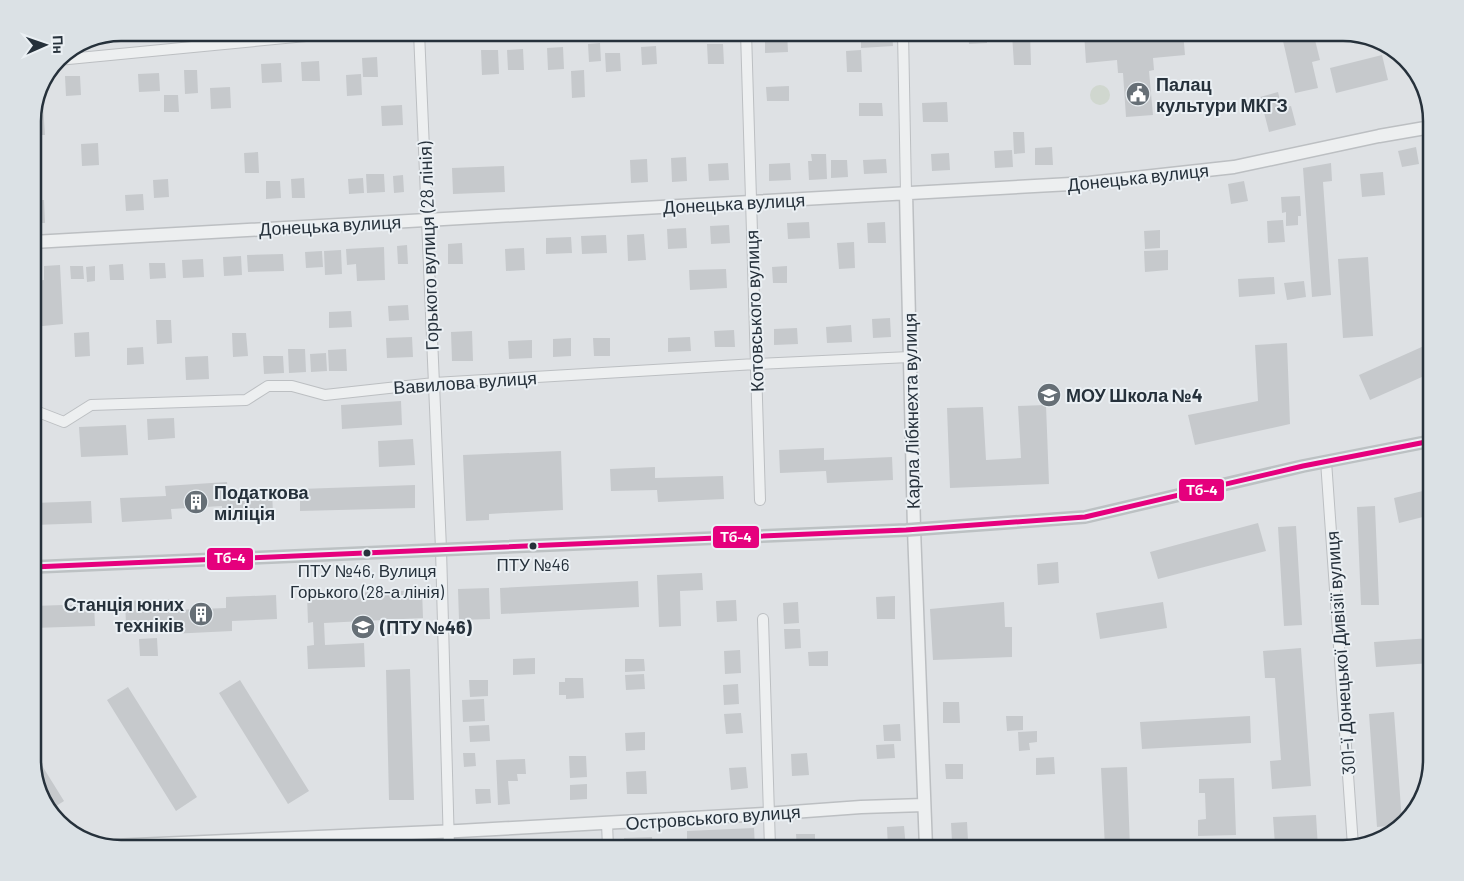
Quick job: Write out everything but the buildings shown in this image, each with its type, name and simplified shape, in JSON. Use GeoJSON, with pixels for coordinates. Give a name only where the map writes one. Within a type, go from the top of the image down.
{"type":"FeatureCollection","features":[{"type":"Feature","properties":{"kind":"main road"},"geometry":{"type":"LineString","coordinates":[[41,567],[914,529],[1085,517],[1326,461],[1423,443]]}},
{"type":"Feature","properties":{"kind":"street"},"geometry":{"type":"LineString","coordinates":[[71,59],[255,41]]}},
{"type":"Feature","properties":{"kind":"street","name":"Горького вулиця (28 лiнiя)"},"geometry":{"type":"LineString","coordinates":[[419,41],[441,550],[448,840]]}},
{"type":"Feature","properties":{"kind":"street","name":"Котовського вулиця"},"geometry":{"type":"LineString","coordinates":[[746,41],[760,500]]}},
{"type":"Feature","properties":{"kind":"street","name":"Карла Лібкнехта вулиця"},"geometry":{"type":"LineString","coordinates":[[903,41],[914,529],[926,840]]}},
{"type":"Feature","properties":{"kind":"street","name":"Донецька вулиця"},"geometry":{"type":"LineString","coordinates":[[41,242],[1089,183],[1234,167],[1423,128]]}},
{"type":"Feature","properties":{"kind":"street","name":"Вавилова вулиця"},"geometry":{"type":"LineString","coordinates":[[41,413],[64,422],[91,405],[246,400],[268,386],[292,386],[325,395],[434,383],[910,357]]}},
{"type":"Feature","properties":{"kind":"street","name":"301-ї Донецької Дивізії вулиця"},"geometry":{"type":"LineString","coordinates":[[1326,461],[1353,839]]}},
{"type":"Feature","properties":{"kind":"street"},"geometry":{"type":"LineString","coordinates":[[763,619],[770,840]]}},
{"type":"Feature","properties":{"kind":"street","name":"Островського вулиця"},"geometry":{"type":"LineString","coordinates":[[331,840],[861,807],[924,805]]}},
{"type":"Feature","properties":{"kind":"street"},"geometry":{"type":"LineString","coordinates":[[607,823],[608,840]]}},
{"type":"Feature","properties":{"kind":"shaded area"},"geometry":{"type":"Polygon","coordinates":[[[1100,85],[1107,88],[1110,95],[1107,102],[1100,105],[1093,102],[1090,95],[1093,88],[1100,85]]]}},
{"type":"Feature","properties":{"kind":"transit line","name":"Тб-4"},"geometry":{"type":"LineString","coordinates":[[41,567],[906,530],[1085,517],[1303,466],[1423,443]]}},
{"type":"Feature","properties":{"kind":"place","name":"Палац культури МКГЗ"},"geometry":{"type":"Point","coordinates":[1138,94]}},
{"type":"Feature","properties":{"kind":"place","name":"МОУ Школа №4"},"geometry":{"type":"Point","coordinates":[1049,395]}},
{"type":"Feature","properties":{"kind":"place","name":"Податкова міліція"},"geometry":{"type":"Point","coordinates":[196,502]}},
{"type":"Feature","properties":{"kind":"place","name":"ПТУ №46"},"geometry":{"type":"Point","coordinates":[533,546]}},
{"type":"Feature","properties":{"kind":"place","name":"ПТУ №46, Вулиця Горького (28-а лінія)"},"geometry":{"type":"Point","coordinates":[367,553]}},
{"type":"Feature","properties":{"kind":"place","name":"Станція юних техніків"},"geometry":{"type":"Point","coordinates":[201,614]}},
{"type":"Feature","properties":{"kind":"place","name":"(ПТУ №46)"},"geometry":{"type":"Point","coordinates":[363,627]}}]}
